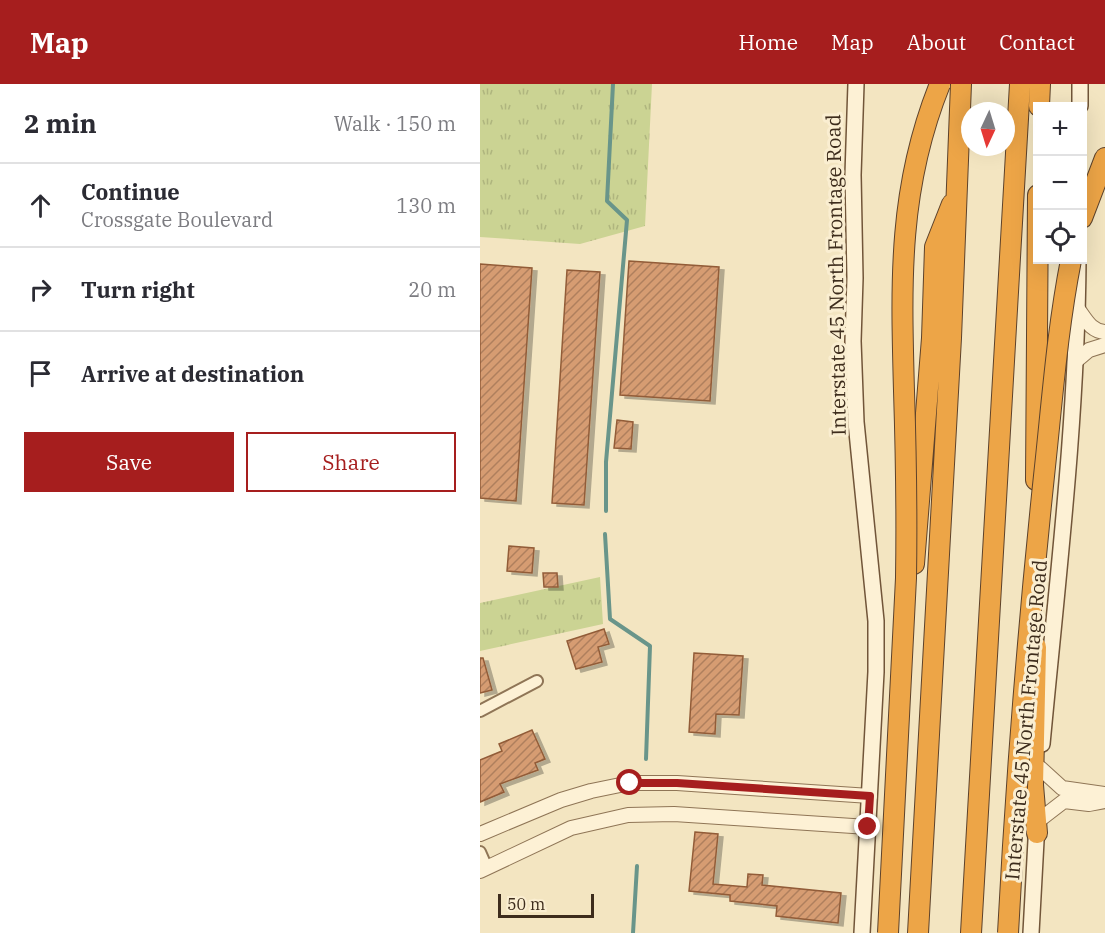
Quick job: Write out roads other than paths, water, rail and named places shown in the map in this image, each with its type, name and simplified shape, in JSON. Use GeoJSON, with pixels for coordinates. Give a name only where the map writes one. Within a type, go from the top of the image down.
{"type":"FeatureCollection","features":[{"type":"Feature","properties":{"kind":"highway"},"geometry":{"type":"LineString","coordinates":[[886,933],[906,579],[907,521],[902,301],[904,233],[909,193],[919,146],[940,84]]}},
{"type":"Feature","properties":{"kind":"highway"},"geometry":{"type":"LineString","coordinates":[[918,933],[958,187],[961,84]]}},
{"type":"Feature","properties":{"kind":"highway"},"geometry":{"type":"LineString","coordinates":[[971,933],[1020,84]]}},
{"type":"Feature","properties":{"kind":"highway"},"geometry":{"type":"LineString","coordinates":[[1039,102],[1040,84]]}},
{"type":"Feature","properties":{"kind":"highway"},"geometry":{"type":"LineString","coordinates":[[1086,210],[1105,158]]}},
{"type":"Feature","properties":{"kind":"highway"},"geometry":{"type":"LineString","coordinates":[[886,933],[932,338],[935,247],[958,187]]}},
{"type":"Feature","properties":{"kind":"highway"},"geometry":{"type":"LineString","coordinates":[[1037,827],[1033,785],[1038,210]]}},
{"type":"Feature","properties":{"kind":"highway"},"geometry":{"type":"LineString","coordinates":[[1008,933],[1015,792],[1037,542],[1057,342],[1070,264]]}},
{"type":"Feature","properties":{"kind":"main road","name":"Interstate 45 North Frontage Road"},"geometry":{"type":"LineString","coordinates":[[856,84],[853,175],[855,278],[853,341],[856,422],[876,621],[876,672],[862,933]]}},
{"type":"Feature","properties":{"kind":"main road"},"geometry":{"type":"LineString","coordinates":[[1080,84],[1080,102]]}},
{"type":"Feature","properties":{"kind":"main road","name":"Interstate 45 North Frontage Road"},"geometry":{"type":"LineString","coordinates":[[1031,933],[1040,768],[1057,604],[1076,361],[1078,264]]}},
{"type":"Feature","properties":{"kind":"street"},"geometry":{"type":"LineString","coordinates":[[1078,309],[1090,327],[1097,332],[1105,332]]}},
{"type":"Feature","properties":{"kind":"street"},"geometry":{"type":"LineString","coordinates":[[1076,361],[1089,350],[1105,345]]}},
{"type":"Feature","properties":{"kind":"street"},"geometry":{"type":"LineString","coordinates":[[480,711],[537,681]]}},
{"type":"Feature","properties":{"kind":"street"},"geometry":{"type":"LineString","coordinates":[[1040,768],[1062,788],[1105,794]]}},
{"type":"Feature","properties":{"kind":"street"},"geometry":{"type":"LineString","coordinates":[[480,834],[561,800],[630,783],[677,783],[870,796]]}},
{"type":"Feature","properties":{"kind":"street"},"geometry":{"type":"LineString","coordinates":[[1037,827],[1064,801],[1089,804],[1105,801]]}},
{"type":"Feature","properties":{"kind":"street"},"geometry":{"type":"LineString","coordinates":[[480,852],[484,870],[571,828],[628,815],[664,813],[868,827]]}},
{"type":"Feature","properties":{"kind":"waterway"},"geometry":{"type":"LineString","coordinates":[[606,511],[606,462],[627,220],[607,201],[613,84]]}},
{"type":"Feature","properties":{"kind":"waterway"},"geometry":{"type":"LineString","coordinates":[[605,534],[610,619],[650,646],[646,759]]}},
{"type":"Feature","properties":{"kind":"waterway"},"geometry":{"type":"LineString","coordinates":[[633,933],[637,866]]}}]}
